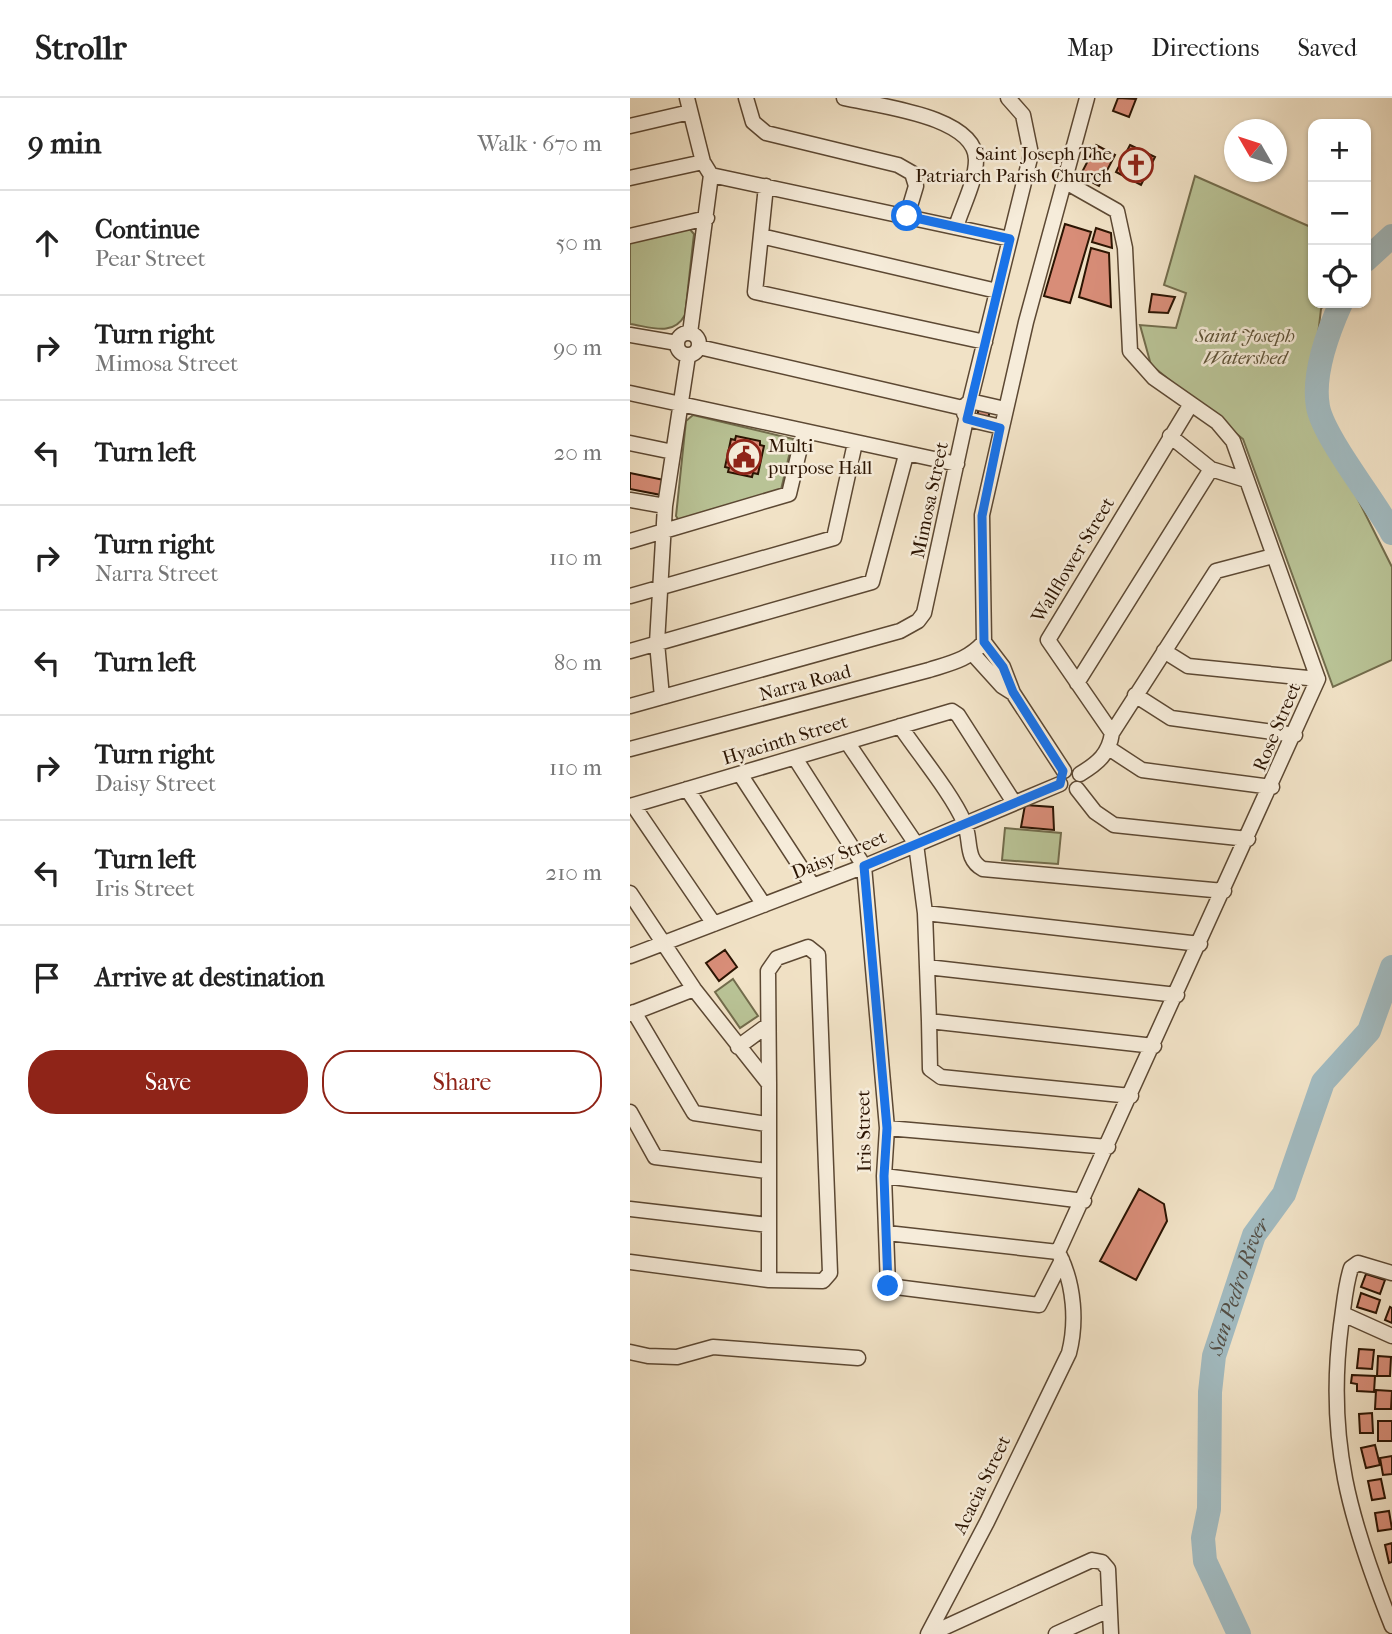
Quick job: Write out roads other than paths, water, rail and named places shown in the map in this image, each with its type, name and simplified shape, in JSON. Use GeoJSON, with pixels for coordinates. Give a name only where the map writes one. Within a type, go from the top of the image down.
{"type":"FeatureCollection","features":[{"type":"Feature","properties":{"kind":"street"},"geometry":{"type":"LineString","coordinates":[[746,98],[753,122],[766,133],[898,165],[912,173],[916,186],[907,216]]}},
{"type":"Feature","properties":{"kind":"street"},"geometry":{"type":"LineString","coordinates":[[844,98],[942,122],[966,135],[974,146],[976,162],[957,227]]}},
{"type":"Feature","properties":{"kind":"street","name":"Mimosa Street"},"geometry":{"type":"LineString","coordinates":[[630,706],[900,631],[918,621],[927,606],[967,409],[1031,154],[1023,115],[1008,98]]}},
{"type":"Feature","properties":{"kind":"street"},"geometry":{"type":"LineString","coordinates":[[1062,778],[1074,769],[1080,774],[1081,783],[1077,789],[1067,791],[1013,692],[1003,667],[984,642],[982,516],[1000,428],[1087,98]]}},
{"type":"Feature","properties":{"kind":"street"},"geometry":{"type":"LineString","coordinates":[[630,125],[688,105],[703,162],[711,175],[690,333]]}},
{"type":"Feature","properties":{"kind":"street"},"geometry":{"type":"LineString","coordinates":[[630,178],[703,162]]}},
{"type":"Feature","properties":{"kind":"street"},"geometry":{"type":"LineString","coordinates":[[711,175],[1010,239]]}},
{"type":"Feature","properties":{"kind":"street","name":"Rose Street"},"geometry":{"type":"LineString","coordinates":[[1039,1305],[1318,679],[1233,441],[1217,422],[1154,378],[1130,351],[1125,248],[1117,211],[1064,181]]}},
{"type":"Feature","properties":{"kind":"street"},"geometry":{"type":"LineString","coordinates":[[766,187],[755,292],[985,342]]}},
{"type":"Feature","properties":{"kind":"street"},"geometry":{"type":"LineString","coordinates":[[630,236],[707,218]]}},
{"type":"Feature","properties":{"kind":"street"},"geometry":{"type":"LineString","coordinates":[[761,236],[997,291]]}},
{"type":"Feature","properties":{"kind":"street"},"geometry":{"type":"LineString","coordinates":[[662,697],[657,643],[663,587],[666,506],[680,404],[694,351],[698,338],[690,333],[681,335],[677,343],[678,351],[694,351],[967,409],[1005,409]]}},
{"type":"Feature","properties":{"kind":"street"},"geometry":{"type":"LineString","coordinates":[[630,335],[677,343]]}},
{"type":"Feature","properties":{"kind":"street"},"geometry":{"type":"LineString","coordinates":[[630,393],[957,464]]}},
{"type":"Feature","properties":{"kind":"street","name":"Wallflower Street"},"geometry":{"type":"LineString","coordinates":[[1112,733],[1049,646],[1049,636],[1191,404]]}},
{"type":"Feature","properties":{"kind":"street"},"geometry":{"type":"LineString","coordinates":[[967,409],[1000,428]]}},
{"type":"Feature","properties":{"kind":"street"},"geometry":{"type":"LineString","coordinates":[[630,541],[789,494],[804,431]]}},
{"type":"Feature","properties":{"kind":"street"},"geometry":{"type":"LineString","coordinates":[[1170,436],[1211,469],[1246,480]]}},
{"type":"Feature","properties":{"kind":"street"},"geometry":{"type":"LineString","coordinates":[[630,443],[673,452]]}},
{"type":"Feature","properties":{"kind":"street"},"geometry":{"type":"LineString","coordinates":[[630,596],[834,538],[855,443]]}},
{"type":"Feature","properties":{"kind":"street"},"geometry":{"type":"LineString","coordinates":[[630,651],[872,582],[906,454]]}},
{"type":"Feature","properties":{"kind":"street"},"geometry":{"type":"LineString","coordinates":[[1077,683],[1211,469]]}},
{"type":"Feature","properties":{"kind":"street"},"geometry":{"type":"LineString","coordinates":[[630,500],[666,506]]}},
{"type":"Feature","properties":{"kind":"street"},"geometry":{"type":"LineString","coordinates":[[1080,774],[1096,765],[1110,749],[1112,733],[1216,571],[1273,556]]}},
{"type":"Feature","properties":{"kind":"street","name":"Narra Road"},"geometry":{"type":"LineString","coordinates":[[630,749],[929,670],[973,654],[984,642]]}},
{"type":"Feature","properties":{"kind":"street"},"geometry":{"type":"LineString","coordinates":[[1164,651],[1188,666],[1318,679]]}},
{"type":"Feature","properties":{"kind":"street"},"geometry":{"type":"LineString","coordinates":[[973,654],[1002,686],[1013,692]]}},
{"type":"Feature","properties":{"kind":"street"},"geometry":{"type":"LineString","coordinates":[[1135,695],[1171,718],[1295,735]]}},
{"type":"Feature","properties":{"kind":"street","name":"Hyacinth Street"},"geometry":{"type":"LineString","coordinates":[[632,806],[951,711],[958,715],[1013,801]]}},
{"type":"Feature","properties":{"kind":"street"},"geometry":{"type":"LineString","coordinates":[[900,726],[965,822],[970,854],[975,865],[983,869],[1224,891]]}},
{"type":"Feature","properties":{"kind":"street"},"geometry":{"type":"LineString","coordinates":[[847,742],[916,844],[925,913],[930,1069],[940,1077],[1131,1096]]}},
{"type":"Feature","properties":{"kind":"street"},"geometry":{"type":"LineString","coordinates":[[1110,749],[1142,770],[1272,787]]}},
{"type":"Feature","properties":{"kind":"street"},"geometry":{"type":"LineString","coordinates":[[795,758],[864,866]]}},
{"type":"Feature","properties":{"kind":"street"},"geometry":{"type":"LineString","coordinates":[[740,774],[813,886]]}},
{"type":"Feature","properties":{"kind":"street","name":"Daisy Street"},"geometry":{"type":"LineString","coordinates":[[630,956],[864,866],[1062,778]]}},
{"type":"Feature","properties":{"kind":"street"},"geometry":{"type":"LineString","coordinates":[[687,789],[764,905]]}},
{"type":"Feature","properties":{"kind":"street"},"geometry":{"type":"LineString","coordinates":[[1077,789],[1095,812],[1114,825],[1248,839]]}},
{"type":"Feature","properties":{"kind":"street"},"geometry":{"type":"LineString","coordinates":[[632,806],[714,924]]}},
{"type":"Feature","properties":{"kind":"street","name":"Iris Street"},"geometry":{"type":"LineString","coordinates":[[864,866],[887,1128],[884,1176],[888,1286],[1039,1305]]}},
{"type":"Feature","properties":{"kind":"street"},"geometry":{"type":"LineString","coordinates":[[630,893],[694,989],[769,1084]]}},
{"type":"Feature","properties":{"kind":"street"},"geometry":{"type":"LineString","coordinates":[[925,913],[1200,944]]}},
{"type":"Feature","properties":{"kind":"street"},"geometry":{"type":"LineString","coordinates":[[630,1262],[769,1280],[823,1282],[830,1273],[818,955],[808,947],[771,963],[767,1124],[769,1280]]}},
{"type":"Feature","properties":{"kind":"street"},"geometry":{"type":"LineString","coordinates":[[927,967],[1177,995]]}},
{"type":"Feature","properties":{"kind":"street"},"geometry":{"type":"LineString","coordinates":[[694,989],[632,1013],[694,1113],[767,1124]]}},
{"type":"Feature","properties":{"kind":"street"},"geometry":{"type":"LineString","coordinates":[[929,1021],[1154,1046]]}},
{"type":"Feature","properties":{"kind":"street"},"geometry":{"type":"LineString","coordinates":[[738,1047],[768,1025]]}},
{"type":"Feature","properties":{"kind":"street"},"geometry":{"type":"LineString","coordinates":[[630,1112],[655,1157],[767,1171]]}},
{"type":"Feature","properties":{"kind":"street"},"geometry":{"type":"LineString","coordinates":[[887,1128],[1108,1147]]}},
{"type":"Feature","properties":{"kind":"street"},"geometry":{"type":"LineString","coordinates":[[884,1176],[1084,1201]]}},
{"type":"Feature","properties":{"kind":"street"},"geometry":{"type":"LineString","coordinates":[[630,1209],[769,1225]]}},
{"type":"Feature","properties":{"kind":"street"},"geometry":{"type":"LineString","coordinates":[[887,1233],[1060,1256]]}},
{"type":"Feature","properties":{"kind":"street","name":"Acacia Street"},"geometry":{"type":"LineString","coordinates":[[929,1634],[1069,1353],[1073,1305],[1060,1256]]}},
{"type":"Feature","properties":{"kind":"street"},"geometry":{"type":"LineString","coordinates":[[1392,1273],[1358,1263],[1351,1268],[1343,1314],[1336,1404],[1341,1467],[1365,1558],[1392,1626]]}},
{"type":"Feature","properties":{"kind":"street"},"geometry":{"type":"LineString","coordinates":[[1343,1314],[1392,1336]]}},
{"type":"Feature","properties":{"kind":"street"},"geometry":{"type":"LineString","coordinates":[[630,1352],[677,1357],[713,1347],[858,1358]]}},
{"type":"Feature","properties":{"kind":"street"},"geometry":{"type":"LineString","coordinates":[[929,1634],[1092,1560],[1102,1562],[1108,1569],[1111,1634]]}},
{"type":"Feature","properties":{"kind":"street"},"geometry":{"type":"LineString","coordinates":[[1056,1634],[1109,1610]]}},
{"type":"Feature","properties":{"kind":"waterway","name":"San Pedro River"},"geometry":{"type":"LineString","coordinates":[[1371,255],[1392,236]]}},
{"type":"Feature","properties":{"kind":"waterway","name":"San Pedro River"},"geometry":{"type":"LineString","coordinates":[[1339,308],[1319,367],[1318,407],[1330,435],[1392,533]]}},
{"type":"Feature","properties":{"kind":"waterway","name":"San Pedro River"},"geometry":{"type":"LineString","coordinates":[[1239,1634],[1205,1561],[1203,1538],[1209,1509],[1210,1392],[1214,1356],[1254,1235],[1284,1194],[1323,1082],[1369,1031],[1392,967]]}},
{"type":"Feature","properties":{"kind":"place","name":"Saint Joseph The Patriarch Parish Church"},"geometry":{"type":"Point","coordinates":[1136,165]}},
{"type":"Feature","properties":{"kind":"place","name":"Multi purpose Hall"},"geometry":{"type":"Point","coordinates":[744,457]}},
{"type":"Feature","properties":{"kind":"park label","name":"Saint Joseph Watershed"},"geometry":{"type":"Point","coordinates":[1245,347]}}]}
